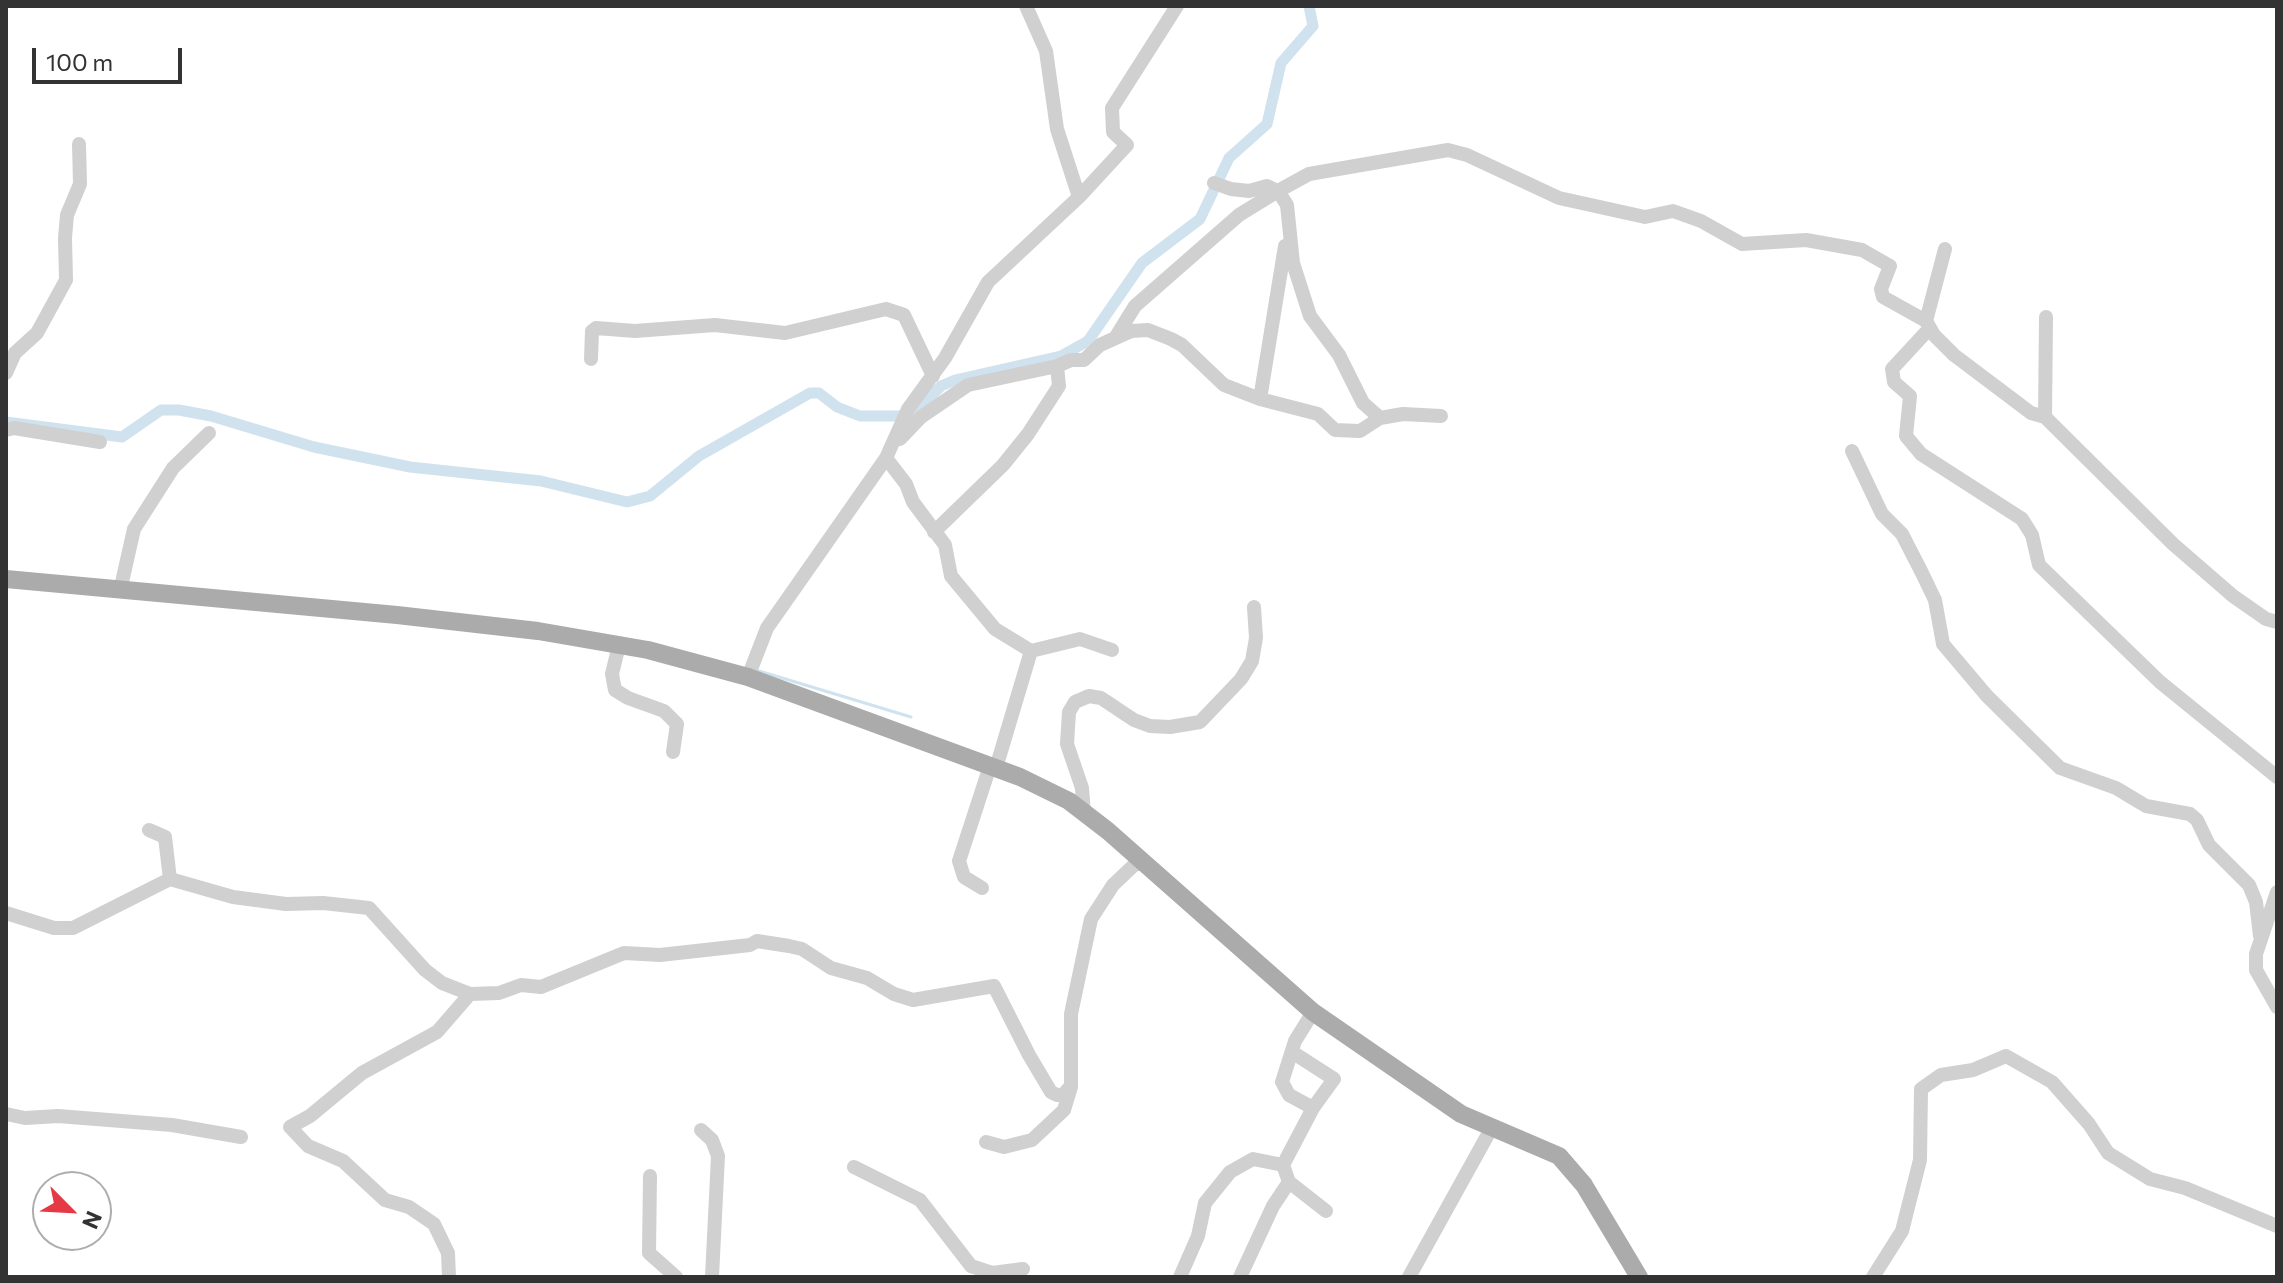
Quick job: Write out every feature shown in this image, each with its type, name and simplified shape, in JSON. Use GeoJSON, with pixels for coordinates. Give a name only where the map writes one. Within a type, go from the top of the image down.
{"type":"FeatureCollection","features":[{"type":"Feature","properties":{"kind":"main road"},"geometry":{"type":"LineString","coordinates":[[6,579],[397,615],[619,645],[748,677],[993,767],[1069,801],[1144,861],[1313,1012],[1461,1114],[1491,1129],[1545,1148],[1567,1163],[1639,1277]]}},
{"type":"Feature","properties":{"kind":"street"},"geometry":{"type":"LineString","coordinates":[[1026,6],[1046,51],[1057,129],[1079,197]]}},
{"type":"Feature","properties":{"kind":"street"},"geometry":{"type":"LineString","coordinates":[[889,453],[905,416],[933,376],[988,282],[1079,197],[1127,145],[1113,132],[1112,108],[1177,6]]}},
{"type":"Feature","properties":{"kind":"street"},"geometry":{"type":"LineString","coordinates":[[6,373],[15,353],[37,333],[66,280],[67,215],[80,184],[79,144]]}},
{"type":"Feature","properties":{"kind":"street"},"geometry":{"type":"LineString","coordinates":[[1117,335],[1124,319],[1146,296],[1239,215],[1278,191],[1309,174],[1448,150],[1467,155],[1559,198],[1645,217],[1673,211],[1701,221],[1742,244],[1806,240],[1862,250],[1890,266],[1881,289],[1883,297],[1927,325],[1954,355],[2031,413],[2045,417],[2173,544],[2233,596],[2273,622]]}},
{"type":"Feature","properties":{"kind":"street"},"geometry":{"type":"LineString","coordinates":[[1218,185],[1249,191],[1267,186],[1278,191],[1287,205],[1293,263],[1310,316],[1339,355],[1363,403],[1380,418]]}},
{"type":"Feature","properties":{"kind":"street"},"geometry":{"type":"LineString","coordinates":[[1260,399],[1289,226]]}},
{"type":"Feature","properties":{"kind":"street"},"geometry":{"type":"LineString","coordinates":[[1945,249],[1927,325],[1892,369],[1894,382],[1910,396],[1906,436],[1921,454],[2022,519],[2032,535],[2039,565],[2160,682],[2277,777]]}},
{"type":"Feature","properties":{"kind":"street"},"geometry":{"type":"LineString","coordinates":[[591,359],[592,331],[596,328],[635,331],[715,325],[785,333],[886,309],[899,311],[907,320],[933,376]]}},
{"type":"Feature","properties":{"kind":"street"},"geometry":{"type":"LineString","coordinates":[[2045,417],[2046,317]]}},
{"type":"Feature","properties":{"kind":"street"},"geometry":{"type":"LineString","coordinates":[[748,677],[767,628],[889,453],[921,417],[968,385],[1057,366],[1071,360],[1084,360],[1097,347],[1117,335],[1148,330],[1182,345],[1224,385],[1260,399],[1318,414],[1335,430],[1360,431],[1380,418],[1403,414],[1441,416]]}},
{"type":"Feature","properties":{"kind":"street"},"geometry":{"type":"LineString","coordinates":[[934,532],[1003,465],[1028,434],[1059,386],[1057,366]]}},
{"type":"Feature","properties":{"kind":"street"},"geometry":{"type":"LineString","coordinates":[[6,430],[14,428],[100,442]]}},
{"type":"Feature","properties":{"kind":"street"},"geometry":{"type":"LineString","coordinates":[[120,591],[134,529],[173,468],[209,433]]}},
{"type":"Feature","properties":{"kind":"street"},"geometry":{"type":"LineString","coordinates":[[1852,451],[1882,514],[1902,534],[1928,587],[1943,644],[1987,696],[2060,768],[2116,788],[2146,806],[2190,814],[2197,820],[2209,845],[2249,885],[2256,902],[2260,936],[2256,970],[2277,1007]]}},
{"type":"Feature","properties":{"kind":"street"},"geometry":{"type":"LineString","coordinates":[[889,453],[934,532],[945,545],[951,576],[995,629],[1031,651],[1080,639],[1112,650]]}},
{"type":"Feature","properties":{"kind":"street"},"geometry":{"type":"LineString","coordinates":[[1084,813],[1082,788],[1067,744],[1069,712],[1075,702],[1089,696],[1101,698],[1134,720],[1150,726],[1170,727],[1200,722],[1241,679],[1252,661],[1256,638],[1254,607]]}},
{"type":"Feature","properties":{"kind":"street"},"geometry":{"type":"LineString","coordinates":[[619,645],[612,674],[615,690],[664,711],[677,724],[673,752]]}},
{"type":"Feature","properties":{"kind":"street"},"geometry":{"type":"LineString","coordinates":[[982,888],[964,877],[959,861],[1031,651]]}},
{"type":"Feature","properties":{"kind":"street"},"geometry":{"type":"LineString","coordinates":[[149,830],[165,837],[170,879]]}},
{"type":"Feature","properties":{"kind":"street"},"geometry":{"type":"LineString","coordinates":[[986,1142],[1004,1147],[1032,1140],[1064,1110],[1071,1086],[1071,1014],[1091,919],[1113,885],[1133,866],[1144,861]]}},
{"type":"Feature","properties":{"kind":"street"},"geometry":{"type":"LineString","coordinates":[[6,913],[54,928],[73,928],[170,879],[233,897],[286,904],[323,903],[369,908],[425,970],[442,983],[470,994],[499,993],[521,985],[541,987],[624,953],[660,955],[750,945],[757,941],[789,946],[802,949],[831,968],[867,978],[913,1000],[994,986],[1051,1092],[1063,1095],[1071,1086]]}},
{"type":"Feature","properties":{"kind":"street"},"geometry":{"type":"LineString","coordinates":[[2260,936],[2277,892]]}},
{"type":"Feature","properties":{"kind":"street"},"geometry":{"type":"LineString","coordinates":[[449,1277],[448,1253],[434,1224],[409,1207],[385,1200],[343,1161],[308,1146],[290,1127],[310,1116],[362,1073],[437,1032],[470,994]]}},
{"type":"Feature","properties":{"kind":"street"},"geometry":{"type":"LineString","coordinates":[[1313,1012],[1292,1052],[1282,1082],[1283,1090],[1313,1108]]}},
{"type":"Feature","properties":{"kind":"street"},"geometry":{"type":"LineString","coordinates":[[1292,1052],[1334,1079],[1313,1108],[1283,1165],[1289,1182],[1326,1211]]}},
{"type":"Feature","properties":{"kind":"street"},"geometry":{"type":"LineString","coordinates":[[1873,1277],[1902,1231],[1920,1160],[1921,1089],[1941,1075],[1973,1070],[2006,1056],[2052,1082],[2089,1124],[2108,1153],[2150,1179],[2185,1188],[2277,1226]]}},
{"type":"Feature","properties":{"kind":"street"},"geometry":{"type":"LineString","coordinates":[[6,1114],[25,1118],[58,1116],[172,1125],[241,1137]]}},
{"type":"Feature","properties":{"kind":"street"},"geometry":{"type":"LineString","coordinates":[[1409,1277],[1491,1129]]}},
{"type":"Feature","properties":{"kind":"street"},"geometry":{"type":"LineString","coordinates":[[701,1130],[712,1140],[718,1156],[712,1277]]}},
{"type":"Feature","properties":{"kind":"street"},"geometry":{"type":"LineString","coordinates":[[1180,1277],[1198,1236],[1205,1203],[1230,1172],[1253,1159],[1283,1165]]}},
{"type":"Feature","properties":{"kind":"street"},"geometry":{"type":"LineString","coordinates":[[854,1167],[920,1200],[971,1266],[992,1273],[1023,1269],[1019,1277]]}},
{"type":"Feature","properties":{"kind":"street"},"geometry":{"type":"LineString","coordinates":[[650,1176],[649,1253],[676,1277]]}},
{"type":"Feature","properties":{"kind":"street"},"geometry":{"type":"LineString","coordinates":[[1240,1277],[1273,1206],[1289,1182]]}},
{"type":"Feature","properties":{"kind":"waterway"},"geometry":{"type":"LineString","coordinates":[[6,422],[122,437],[161,410],[179,410],[211,416],[314,447],[410,467],[541,481],[627,502],[650,496],[699,456],[810,393],[819,393],[837,407],[860,416],[911,416],[941,386],[955,380],[1061,356],[1088,341],[1142,263],[1200,219],[1229,158],[1267,124],[1281,63],[1313,26],[1309,6]]}},
{"type":"Feature","properties":{"kind":"waterway"},"geometry":{"type":"LineString","coordinates":[[759,671],[911,717]]}}]}
